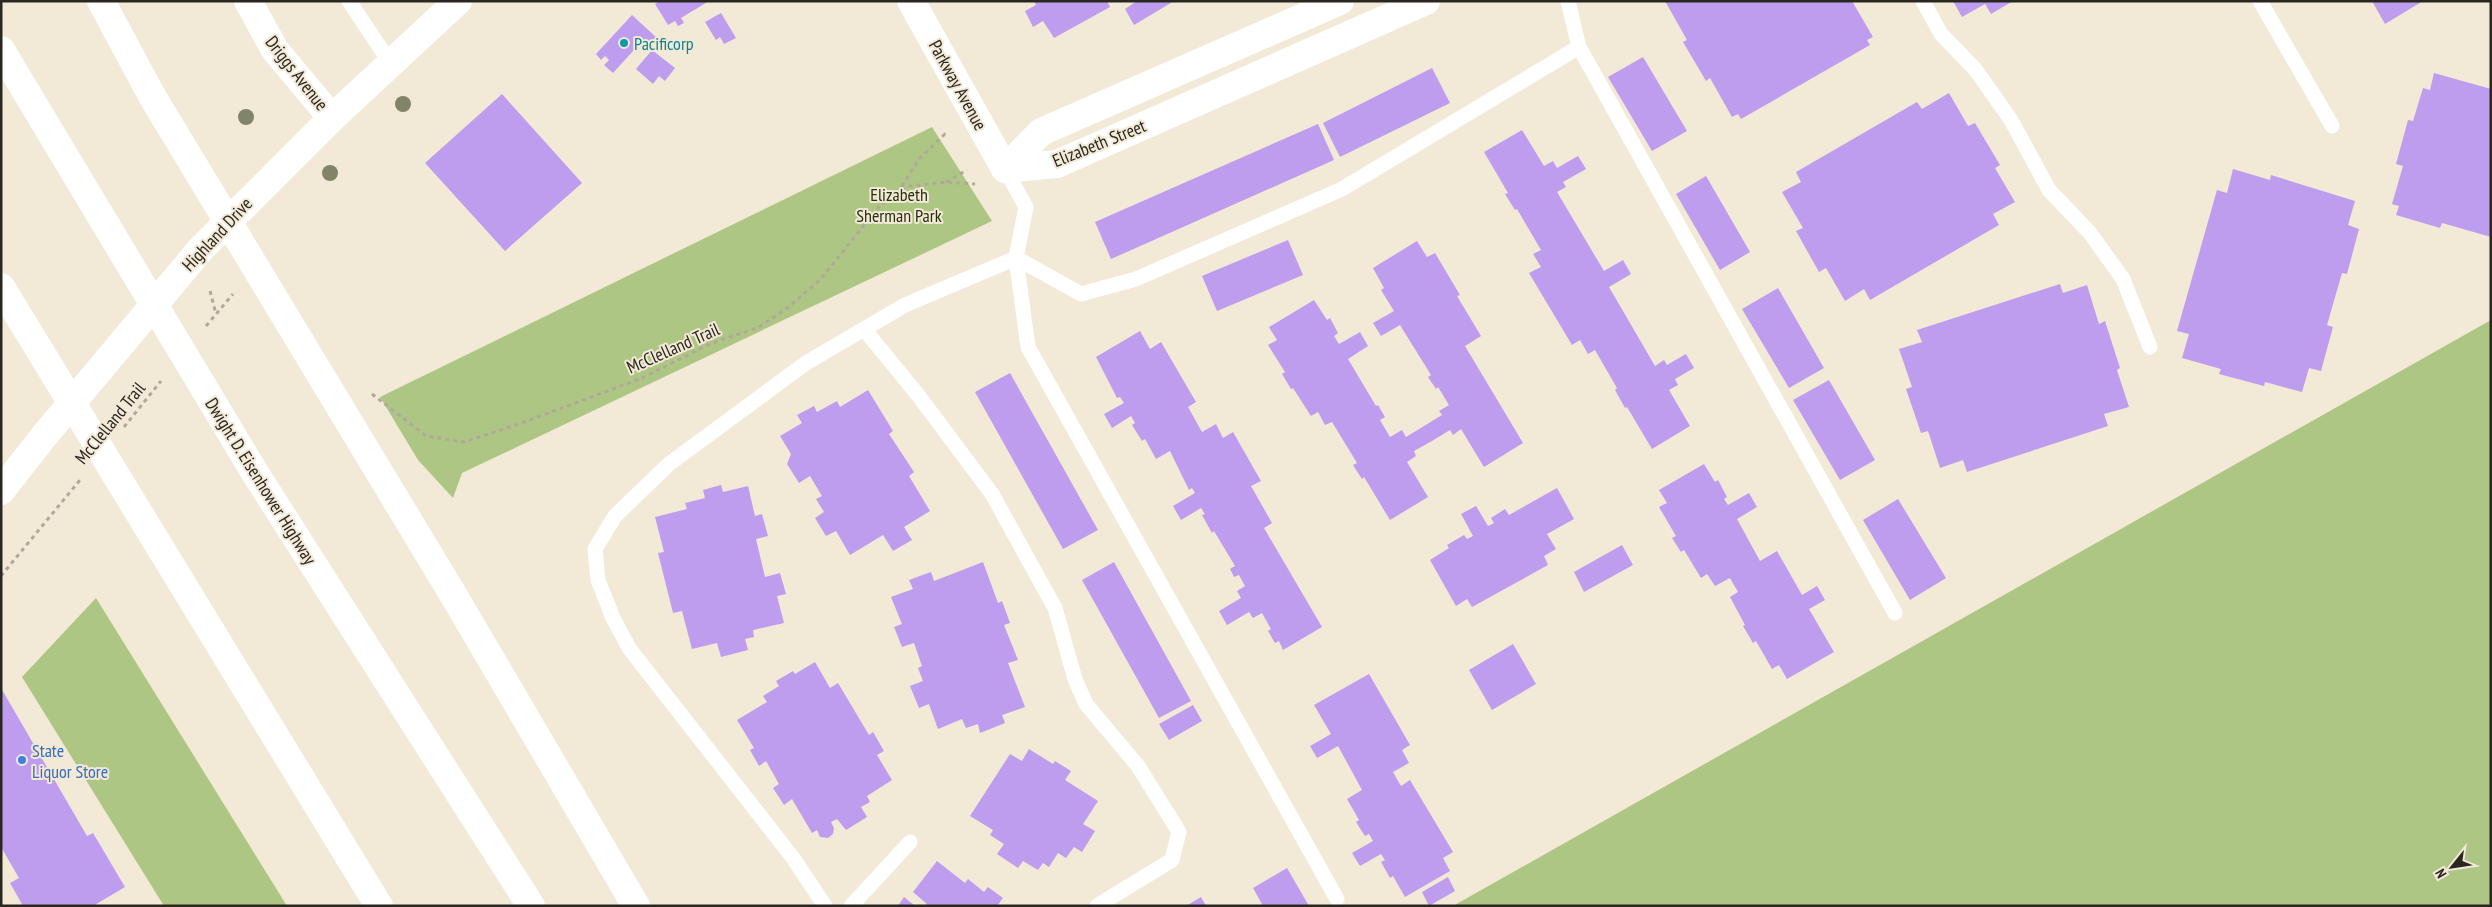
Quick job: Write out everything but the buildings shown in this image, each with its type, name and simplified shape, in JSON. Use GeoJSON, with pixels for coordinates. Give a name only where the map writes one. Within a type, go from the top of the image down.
{"type":"FeatureCollection","features":[{"type":"Feature","properties":{"kind":"main road"},"geometry":{"type":"LineString","coordinates":[[101,1],[152,96],[454,596],[636,906]]}},
{"type":"Feature","properties":{"kind":"main road","name":"Driggs Avenue"},"geometry":{"type":"LineString","coordinates":[[248,1],[275,50],[332,118]]}},
{"type":"Feature","properties":{"kind":"main road","name":"Highland Drive"},"geometry":{"type":"LineString","coordinates":[[1,491],[44,436],[200,250],[332,118],[458,1]]}},
{"type":"Feature","properties":{"kind":"main road","name":"Parkway Avenue"},"geometry":{"type":"LineString","coordinates":[[911,1],[1005,169]]}},
{"type":"Feature","properties":{"kind":"main road","name":"Elizabeth Street"},"geometry":{"type":"LineString","coordinates":[[1005,169],[1041,132],[1340,1]]}},
{"type":"Feature","properties":{"kind":"main road","name":"Elizabeth Street"},"geometry":{"type":"LineString","coordinates":[[1005,169],[1057,164],[1426,1]]}},
{"type":"Feature","properties":{"kind":"main road","name":"Dwight D. Eisenhower Highway"},"geometry":{"type":"LineString","coordinates":[[1,50],[255,473],[531,906]]}},
{"type":"Feature","properties":{"kind":"main road"},"geometry":{"type":"LineString","coordinates":[[1,287],[379,906]]}},
{"type":"Feature","properties":{"kind":"lane"},"geometry":{"type":"LineString","coordinates":[[349,1],[391,64]]}},
{"type":"Feature","properties":{"kind":"lane"},"geometry":{"type":"LineString","coordinates":[[1568,1],[1579,46],[1895,613]]}},
{"type":"Feature","properties":{"kind":"lane"},"geometry":{"type":"LineString","coordinates":[[1924,1],[1941,34],[1975,69],[2011,120],[2049,190],[2090,233],[2123,279],[2150,347]]}},
{"type":"Feature","properties":{"kind":"lane"},"geometry":{"type":"LineString","coordinates":[[2260,1],[2332,126]]}},
{"type":"Feature","properties":{"kind":"lane"},"geometry":{"type":"LineString","coordinates":[[1016,258],[1081,294],[1136,279],[1342,189],[1579,46]]}},
{"type":"Feature","properties":{"kind":"lane"},"geometry":{"type":"LineString","coordinates":[[1005,169],[1026,207],[1016,258],[1028,347],[1337,899]]}},
{"type":"Feature","properties":{"kind":"lane"},"geometry":{"type":"LineString","coordinates":[[825,906],[793,858],[629,648],[613,618],[598,580],[595,549],[615,516],[669,464],[806,363],[905,305],[1016,258]]}},
{"type":"Feature","properties":{"kind":"lane"},"geometry":{"type":"LineString","coordinates":[[864,329],[918,395],[992,494],[1055,608],[1075,679],[1086,704],[1138,766],[1178,832],[1172,860],[1097,906]]}},
{"type":"Feature","properties":{"kind":"lane"},"geometry":{"type":"LineString","coordinates":[[851,906],[910,842]]}},
{"type":"Feature","properties":{"kind":"path","name":"McClelland Trail"},"geometry":{"type":"LineString","coordinates":[[376,396],[426,436],[464,442],[519,424],[642,378],[710,344],[759,327],[786,309],[820,280],[878,208],[902,187],[919,159],[945,134],[949,140]]}},
{"type":"Feature","properties":{"kind":"path"},"geometry":{"type":"LineString","coordinates":[[902,187],[946,182],[974,184],[962,162]]}},
{"type":"Feature","properties":{"kind":"path"},"geometry":{"type":"LineString","coordinates":[[946,182],[966,170]]}},
{"type":"Feature","properties":{"kind":"path"},"geometry":{"type":"LineString","coordinates":[[203,330],[239,286]]}},
{"type":"Feature","properties":{"kind":"path","name":"McClelland Trail"},"geometry":{"type":"LineString","coordinates":[[123,428],[166,375]]}},
{"type":"Feature","properties":{"kind":"path","name":"McClelland Trail"},"geometry":{"type":"LineString","coordinates":[[1,576],[85,474]]}},
{"type":"Feature","properties":{"kind":"green space","name":"Elizabeth Sherman Park"},"geometry":{"type":"Polygon","coordinates":[[[932,127],[992,221],[462,473],[453,498],[418,460],[380,397],[932,127]]]}},
{"type":"Feature","properties":{"kind":"green space"},"geometry":{"type":"Polygon","coordinates":[[[2491,320],[2491,906],[1453,906],[2491,320]]]}},
{"type":"Feature","properties":{"kind":"green space"},"geometry":{"type":"Polygon","coordinates":[[[96,598],[287,906],[164,906],[22,677],[96,598]]]}},
{"type":"Feature","properties":{"kind":"place","name":"Pacificorp"},"geometry":{"type":"Point","coordinates":[624,43]}},
{"type":"Feature","properties":{"kind":"place","name":"State Liquor Store"},"geometry":{"type":"Point","coordinates":[22,760]}}]}
